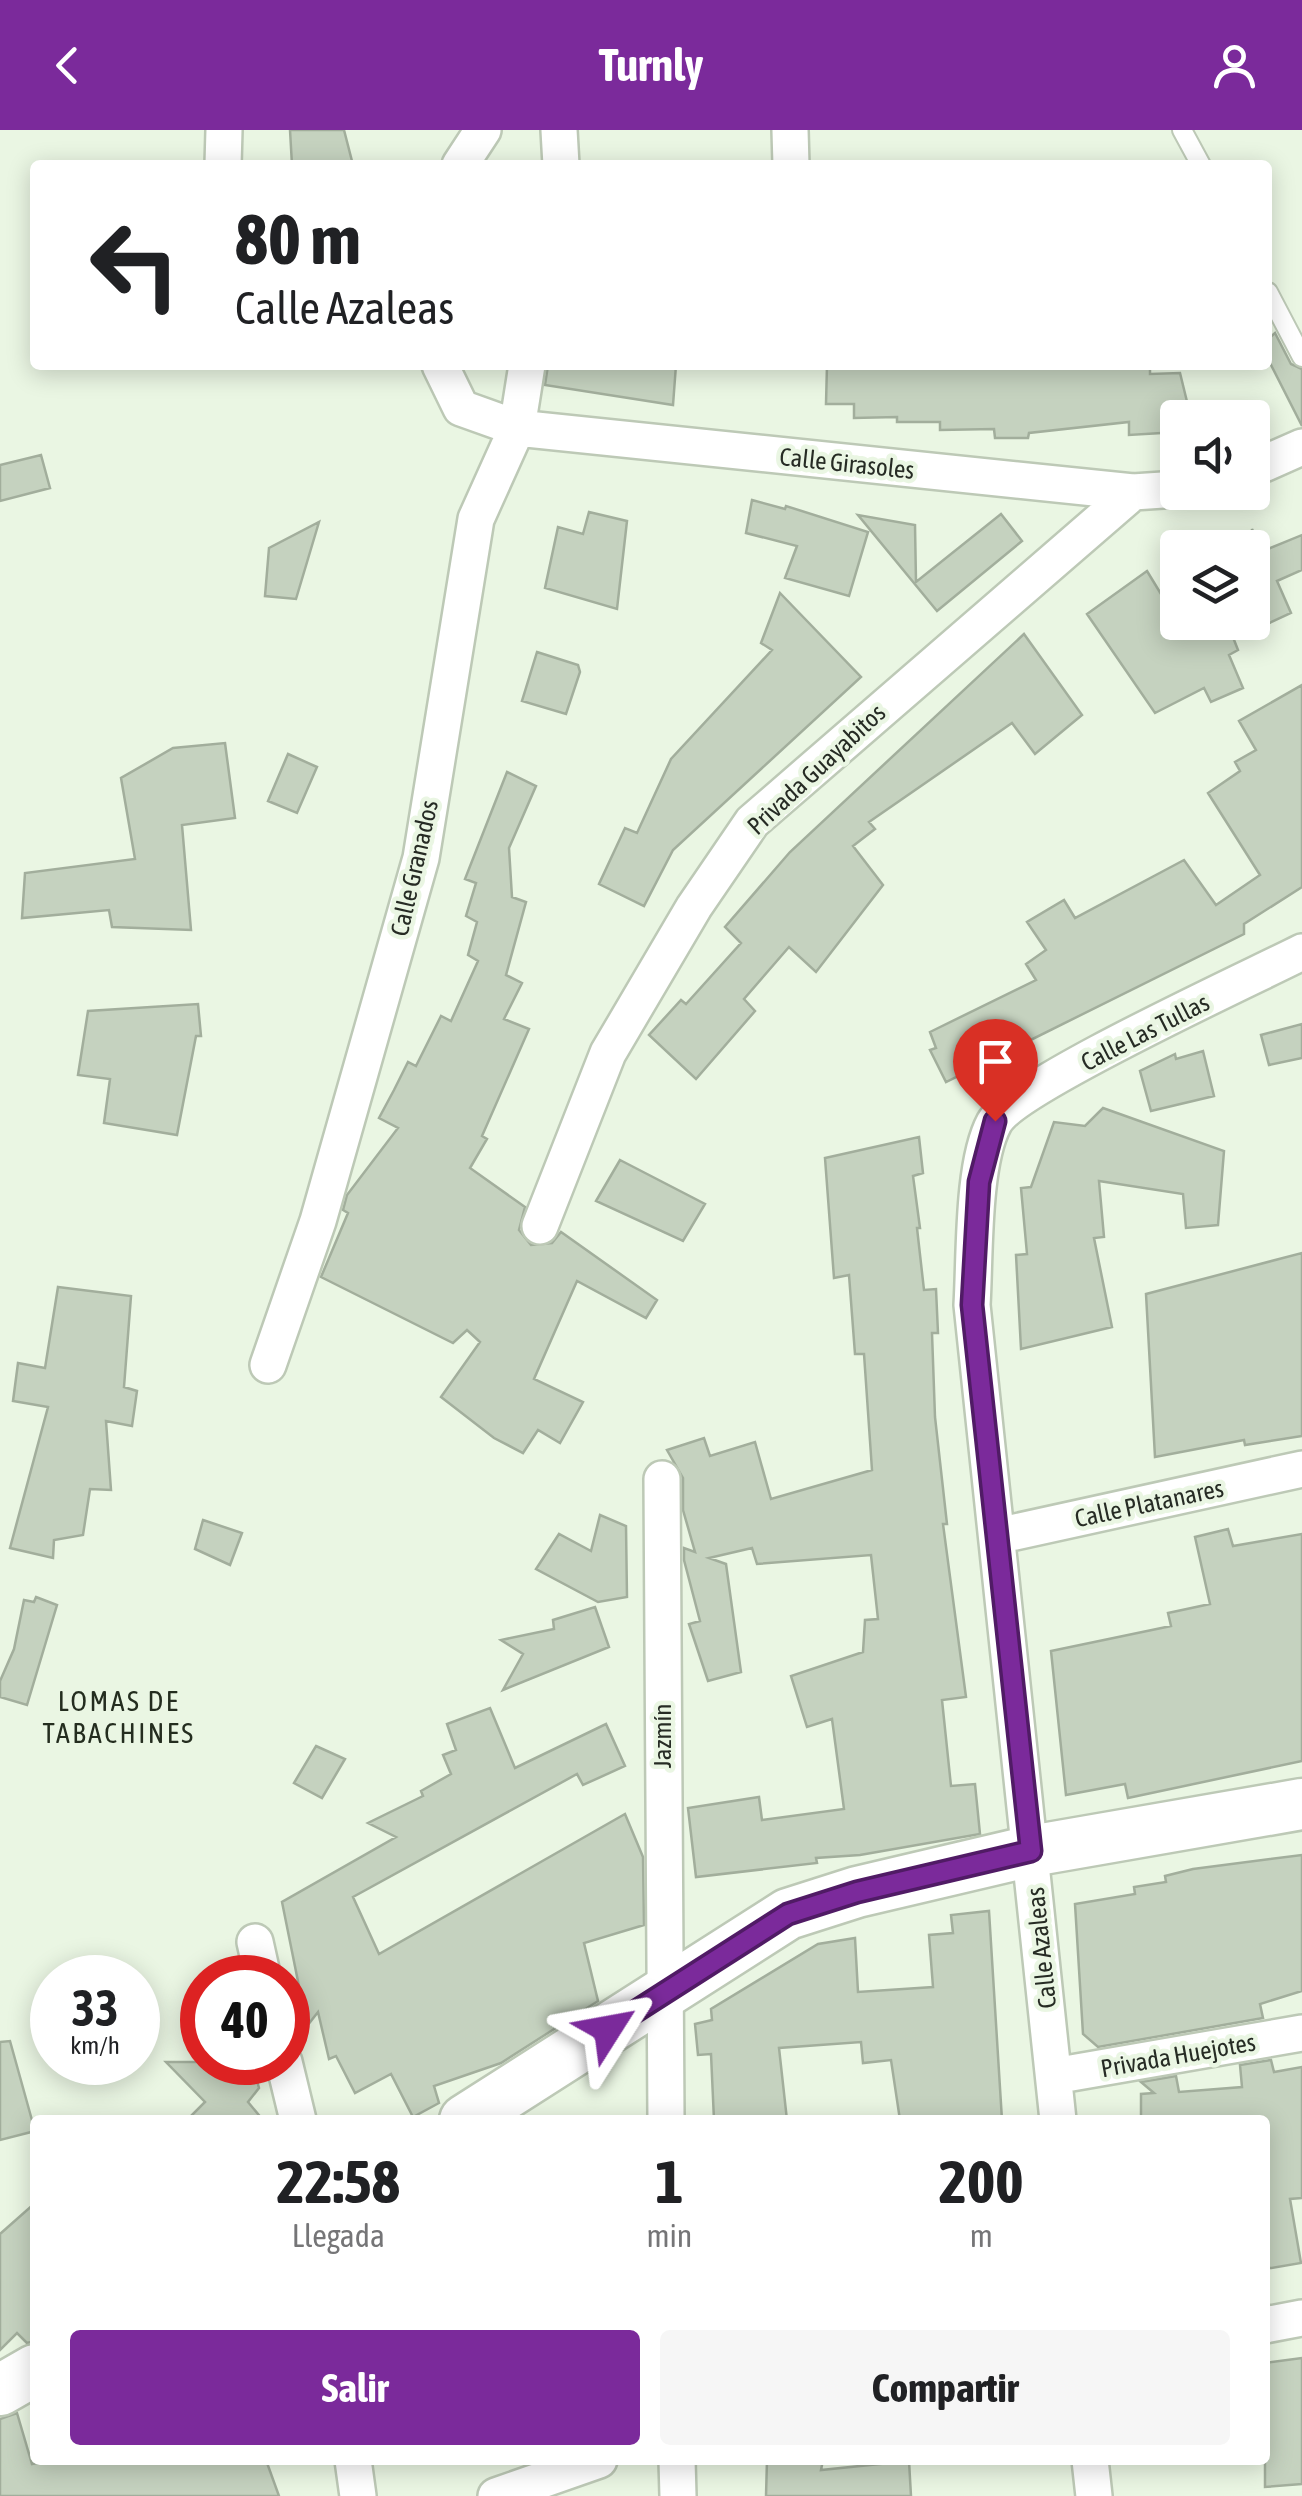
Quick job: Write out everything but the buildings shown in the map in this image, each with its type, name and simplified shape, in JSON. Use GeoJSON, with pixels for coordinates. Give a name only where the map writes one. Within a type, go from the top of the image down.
{"type":"FeatureCollection","features":[{"type":"Feature","properties":{"kind":"street"},"geometry":{"type":"LineString","coordinates":[[223,160],[224,130]]}},
{"type":"Feature","properties":{"kind":"street"},"geometry":{"type":"LineString","coordinates":[[463,160],[484,130]]}},
{"type":"Feature","properties":{"kind":"street"},"geometry":{"type":"LineString","coordinates":[[559,130],[561,160]]}},
{"type":"Feature","properties":{"kind":"street"},"geometry":{"type":"LineString","coordinates":[[790,130],[791,160]]}},
{"type":"Feature","properties":{"kind":"street","name":"Calle Girasoles"},"geometry":{"type":"LineString","coordinates":[[442,370],[461,408],[516,428],[1132,492],[1160,490]]}},
{"type":"Feature","properties":{"kind":"street","name":"Calle Granados"},"geometry":{"type":"LineString","coordinates":[[268,1365],[318,1221],[420,858],[476,519],[516,428],[527,370]]}},
{"type":"Feature","properties":{"kind":"street"},"geometry":{"type":"LineString","coordinates":[[1270,461],[1302,448]]}},
{"type":"Feature","properties":{"kind":"street","name":"Privada Guayabitos"},"geometry":{"type":"LineString","coordinates":[[540,1226],[608,1053],[694,907],[752,822],[1132,492]]}},
{"type":"Feature","properties":{"kind":"street","name":"Calle Las Tullas"},"geometry":{"type":"LineString","coordinates":[[995,1121],[1047,1081],[1302,952]]}},
{"type":"Feature","properties":{"kind":"street","name":"Calle Azaleas"},"geometry":{"type":"LineString","coordinates":[[995,1121],[979,1182],[972,1305],[1058,2115]]}},
{"type":"Feature","properties":{"kind":"street","name":"Calle Platanares"},"geometry":{"type":"LineString","coordinates":[[997,1536],[1302,1470]]}},
{"type":"Feature","properties":{"kind":"street","name":"Jazmín"},"geometry":{"type":"LineString","coordinates":[[662,1480],[662,1993],[666,2115]]}},
{"type":"Feature","properties":{"kind":"street"},"geometry":{"type":"LineString","coordinates":[[472,2115],[788,1914],[857,1892],[1031,1851],[1302,1804]]}},
{"type":"Feature","properties":{"kind":"street"},"geometry":{"type":"LineString","coordinates":[[255,1942],[258,1955]]}},
{"type":"Feature","properties":{"kind":"street","name":"Privada Huejotes"},"geometry":{"type":"LineString","coordinates":[[1054,2076],[1302,2033]]}},
{"type":"Feature","properties":{"kind":"street"},"geometry":{"type":"LineString","coordinates":[[290,2085],[297,2115]]}},
{"type":"Feature","properties":{"kind":"street"},"geometry":{"type":"LineString","coordinates":[[1270,2323],[1302,2318]]}},
{"type":"Feature","properties":{"kind":"street"},"geometry":{"type":"LineString","coordinates":[[0,2390],[30,2373]]}},
{"type":"Feature","properties":{"kind":"street"},"geometry":{"type":"LineString","coordinates":[[354,2465],[358,2496]]}},
{"type":"Feature","properties":{"kind":"street"},"geometry":{"type":"LineString","coordinates":[[496,2496],[585,2465]]}},
{"type":"Feature","properties":{"kind":"street"},"geometry":{"type":"LineString","coordinates":[[677,2465],[678,2496]]}},
{"type":"Feature","properties":{"kind":"street"},"geometry":{"type":"LineString","coordinates":[[1091,2465],[1094,2496]]}},
{"type":"Feature","properties":{"kind":"lane"},"geometry":{"type":"LineString","coordinates":[[1182,130],[1198,160]]}},
{"type":"Feature","properties":{"kind":"lane"},"geometry":{"type":"LineString","coordinates":[[1272,300],[1302,357]]}},
{"type":"Feature","properties":{"kind":"district","name":"LOMAS DE TABACHINES"},"geometry":{"type":"Point","coordinates":[119,1717]}},
{"type":"Feature","properties":{"kind":"route"},"geometry":{"type":"LineString","coordinates":[[608,2029],[788,1914],[857,1892],[1031,1851],[972,1305],[979,1182],[995,1121]]}}]}
